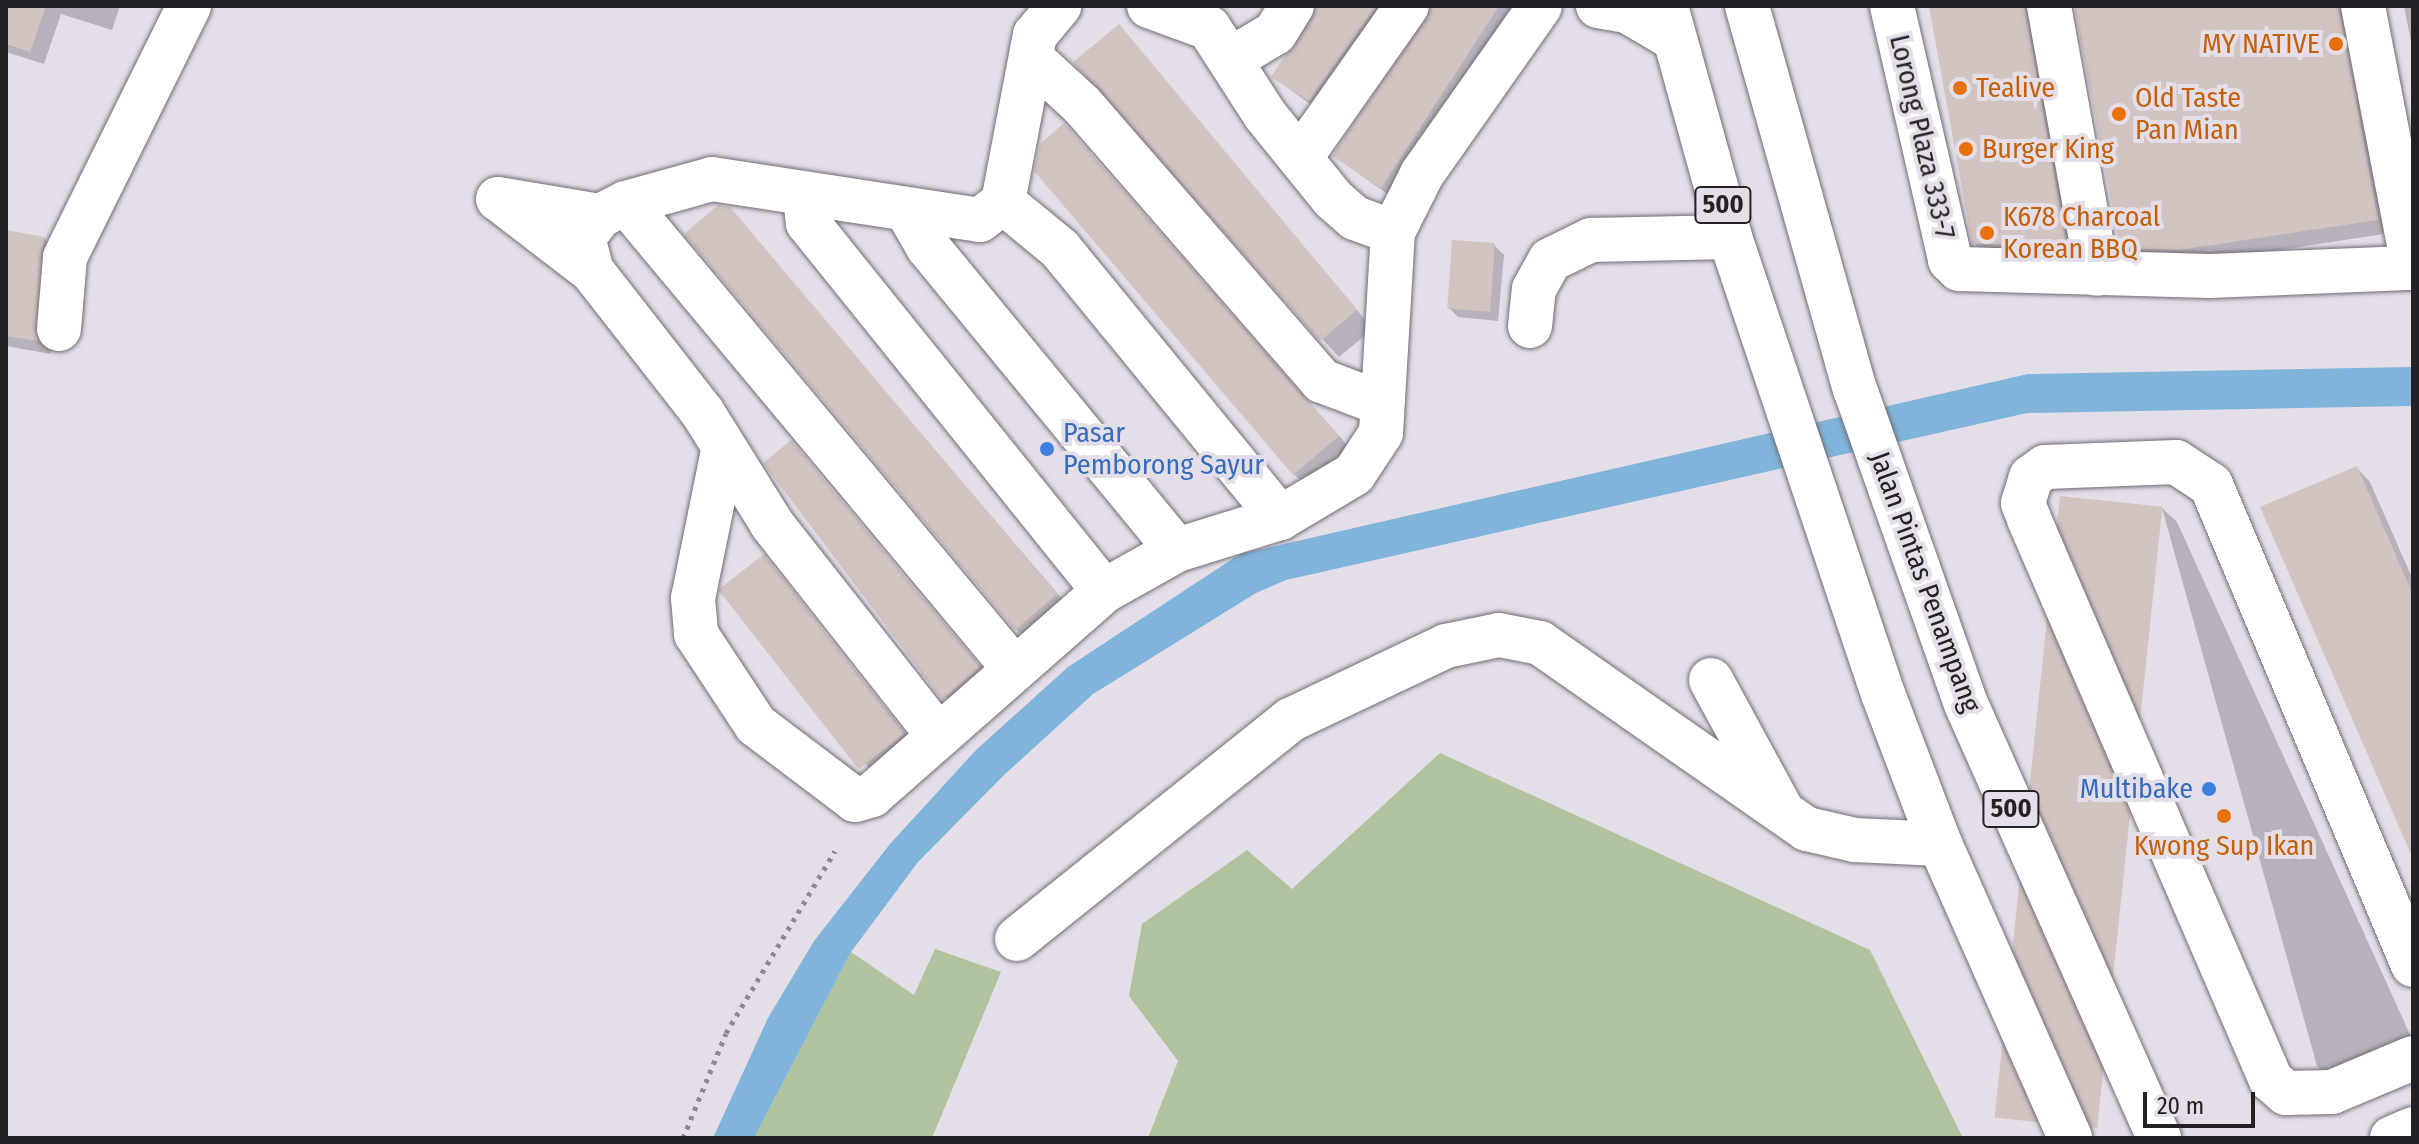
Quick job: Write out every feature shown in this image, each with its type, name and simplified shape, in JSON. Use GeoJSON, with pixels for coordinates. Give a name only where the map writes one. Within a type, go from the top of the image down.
{"type":"FeatureCollection","features":[{"type":"Feature","properties":{"kind":"main road"},"geometry":{"type":"LineString","coordinates":[[59,329],[65,257],[189,6]]}},
{"type":"Feature","properties":{"kind":"main road"},"geometry":{"type":"LineString","coordinates":[[937,734],[723,451],[592,271],[498,199],[613,210],[712,179],[909,214],[980,220],[1003,202],[1035,35],[1059,6]]}},
{"type":"Feature","properties":{"kind":"main road"},"geometry":{"type":"LineString","coordinates":[[1149,6],[1209,28],[1233,58],[1300,158],[1355,218],[1393,232]]}},
{"type":"Feature","properties":{"kind":"main road"},"geometry":{"type":"LineString","coordinates":[[1233,58],[1275,33],[1292,6]]}},
{"type":"Feature","properties":{"kind":"main road"},"geometry":{"type":"LineString","coordinates":[[1300,158],[1407,6]]}},
{"type":"Feature","properties":{"kind":"main road"},"geometry":{"type":"LineString","coordinates":[[723,451],[693,598],[696,634],[716,673],[756,725],[855,800],[887,787],[937,734],[1104,591],[1177,550],[1280,518],[1354,474],[1381,433],[1380,403],[1393,232],[1422,174],[1540,6]]}},
{"type":"Feature","properties":{"kind":"main road"},"geometry":{"type":"LineString","coordinates":[[1598,6],[1669,22]]}},
{"type":"Feature","properties":{"kind":"main road","name":"Jalan Pintas Penampang"},"geometry":{"type":"LineString","coordinates":[[1747,6],[1855,389],[1966,704],[2106,1025],[2159,1138]]}},
{"type":"Feature","properties":{"kind":"main road","name":"Lorong Plaza 333-7"},"geometry":{"type":"LineString","coordinates":[[1892,6],[1950,260],[1971,274],[2413,267]]}},
{"type":"Feature","properties":{"kind":"main road"},"geometry":{"type":"LineString","coordinates":[[2049,6],[2097,274]]}},
{"type":"Feature","properties":{"kind":"main road"},"geometry":{"type":"LineString","coordinates":[[2363,6],[2413,267]]}},
{"type":"Feature","properties":{"kind":"main road","name":"500"},"geometry":{"type":"LineString","coordinates":[[1669,22],[1730,237],[1812,493],[1940,844],[2070,1138]]}},
{"type":"Feature","properties":{"kind":"main road"},"geometry":{"type":"LineString","coordinates":[[1031,58],[1082,105],[1322,381],[1380,403]]}},
{"type":"Feature","properties":{"kind":"main road"},"geometry":{"type":"LineString","coordinates":[[805,196],[808,223],[1104,591]]}},
{"type":"Feature","properties":{"kind":"main road"},"geometry":{"type":"LineString","coordinates":[[1003,202],[1060,249],[1280,518]]}},
{"type":"Feature","properties":{"kind":"main road"},"geometry":{"type":"LineString","coordinates":[[592,271],[583,238],[613,210]]}},
{"type":"Feature","properties":{"kind":"main road"},"geometry":{"type":"LineString","coordinates":[[613,210],[1013,667]]}},
{"type":"Feature","properties":{"kind":"main road"},"geometry":{"type":"LineString","coordinates":[[909,214],[928,247],[1177,550]]}},
{"type":"Feature","properties":{"kind":"main road"},"geometry":{"type":"LineString","coordinates":[[1530,326],[1534,289],[1550,260],[1591,240],[1730,237]]}},
{"type":"Feature","properties":{"kind":"main road"},"geometry":{"type":"LineString","coordinates":[[2413,965],[2211,485],[2176,462],[2045,467],[2031,477],[2023,503],[2029,519],[2271,1080],[2286,1093],[2332,1092],[2413,1058]]}},
{"type":"Feature","properties":{"kind":"main road"},"geometry":{"type":"LineString","coordinates":[[1017,939],[1290,720],[1366,679],[1481,637],[1540,643],[1786,818],[1855,840],[1940,844]]}},
{"type":"Feature","properties":{"kind":"main road"},"geometry":{"type":"LineString","coordinates":[[1711,680],[1786,818]]}},
{"type":"Feature","properties":{"kind":"main road"},"geometry":{"type":"LineString","coordinates":[[2106,1025],[2171,1138]]}},
{"type":"Feature","properties":{"kind":"main road"},"geometry":{"type":"LineString","coordinates":[[2392,1138],[2413,1129]]}},
{"type":"Feature","properties":{"kind":"path"},"geometry":{"type":"LineString","coordinates":[[683,1138],[726,1033],[835,851]]}},
{"type":"Feature","properties":{"kind":"green space"},"geometry":{"type":"Polygon","coordinates":[[[1440,753],[1870,950],[1963,1138],[1148,1138],[1178,1061],[1129,996],[1142,924],[1247,850],[1292,889],[1440,753]]]}},
{"type":"Feature","properties":{"kind":"green space"},"geometry":{"type":"Polygon","coordinates":[[[935,949],[1001,972],[932,1138],[754,1138],[851,952],[914,995],[935,949]]]}},
{"type":"Feature","properties":{"kind":"water"},"geometry":{"type":"Polygon","coordinates":[[[2413,367],[2413,406],[2027,413],[1286,580],[1256,593],[1093,694],[1003,776],[918,862],[851,952],[754,1138],[713,1138],[768,1018],[814,941],[890,844],[976,750],[1068,667],[1240,554],[2028,374],[2413,367]]]}},
{"type":"Feature","properties":{"kind":"building"},"geometry":{"type":"Polygon","coordinates":[[[6,6],[46,6],[30,52],[6,44],[6,6]]]}},
{"type":"Feature","properties":{"kind":"building"},"geometry":{"type":"Polygon","coordinates":[[[1317,6],[1376,6],[1309,101],[1271,77],[1317,6]]]}},
{"type":"Feature","properties":{"kind":"building"},"geometry":{"type":"Polygon","coordinates":[[[1432,6],[1499,6],[1381,188],[1332,156],[1432,6]]]}},
{"type":"Feature","properties":{"kind":"building"},"geometry":{"type":"Polygon","coordinates":[[[1929,6],[2025,6],[2066,244],[1972,244],[1929,6]]]}},
{"type":"Feature","properties":{"kind":"building"},"geometry":{"type":"Polygon","coordinates":[[[2074,6],[2339,6],[2378,220],[2179,250],[2120,248],[2074,6]]]}},
{"type":"Feature","properties":{"kind":"building"},"geometry":{"type":"Polygon","coordinates":[[[1119,24],[1357,310],[1320,341],[1073,62],[1119,24]]]}},
{"type":"Feature","properties":{"kind":"building"},"geometry":{"type":"Polygon","coordinates":[[[1064,123],[1339,436],[1293,475],[1034,171],[1040,144],[1064,123]]]}},
{"type":"Feature","properties":{"kind":"building"},"geometry":{"type":"Polygon","coordinates":[[[718,205],[730,207],[1057,594],[1015,630],[684,234],[718,205]]]}},
{"type":"Feature","properties":{"kind":"building"},"geometry":{"type":"Polygon","coordinates":[[[6,230],[44,237],[37,341],[6,336],[6,230]]]}},
{"type":"Feature","properties":{"kind":"building"},"geometry":{"type":"Polygon","coordinates":[[[1452,240],[1495,243],[1490,312],[1447,309],[1452,240]]]}},
{"type":"Feature","properties":{"kind":"building"},"geometry":{"type":"Polygon","coordinates":[[[791,440],[980,667],[942,700],[763,463],[791,440]]]}},
{"type":"Feature","properties":{"kind":"building"},"geometry":{"type":"Polygon","coordinates":[[[2357,466],[2413,595],[2413,859],[2260,507],[2357,466]]]}},
{"type":"Feature","properties":{"kind":"building"},"geometry":{"type":"Polygon","coordinates":[[[2060,496],[2162,507],[2097,1128],[1995,1118],[2060,496]]]}},
{"type":"Feature","properties":{"kind":"building"},"geometry":{"type":"Polygon","coordinates":[[[764,554],[904,734],[859,769],[718,590],[764,554]]]}},
{"type":"Feature","properties":{"kind":"place","name":"MY NATIVE"},"geometry":{"type":"Point","coordinates":[2336,44]}},
{"type":"Feature","properties":{"kind":"place","name":"Tealive"},"geometry":{"type":"Point","coordinates":[1960,88]}},
{"type":"Feature","properties":{"kind":"place","name":"Old Taste Pan Mian"},"geometry":{"type":"Point","coordinates":[2119,114]}},
{"type":"Feature","properties":{"kind":"place","name":"Burger King"},"geometry":{"type":"Point","coordinates":[1966,149]}},
{"type":"Feature","properties":{"kind":"place","name":"K678 Charcoal Korean BBQ"},"geometry":{"type":"Point","coordinates":[1987,233]}},
{"type":"Feature","properties":{"kind":"place","name":"Pasar Pemborong Sayur"},"geometry":{"type":"Point","coordinates":[1047,449]}},
{"type":"Feature","properties":{"kind":"place","name":"Multibake"},"geometry":{"type":"Point","coordinates":[2209,789]}},
{"type":"Feature","properties":{"kind":"place","name":"Kwong Sup Ikan"},"geometry":{"type":"Point","coordinates":[2224,816]}}]}
